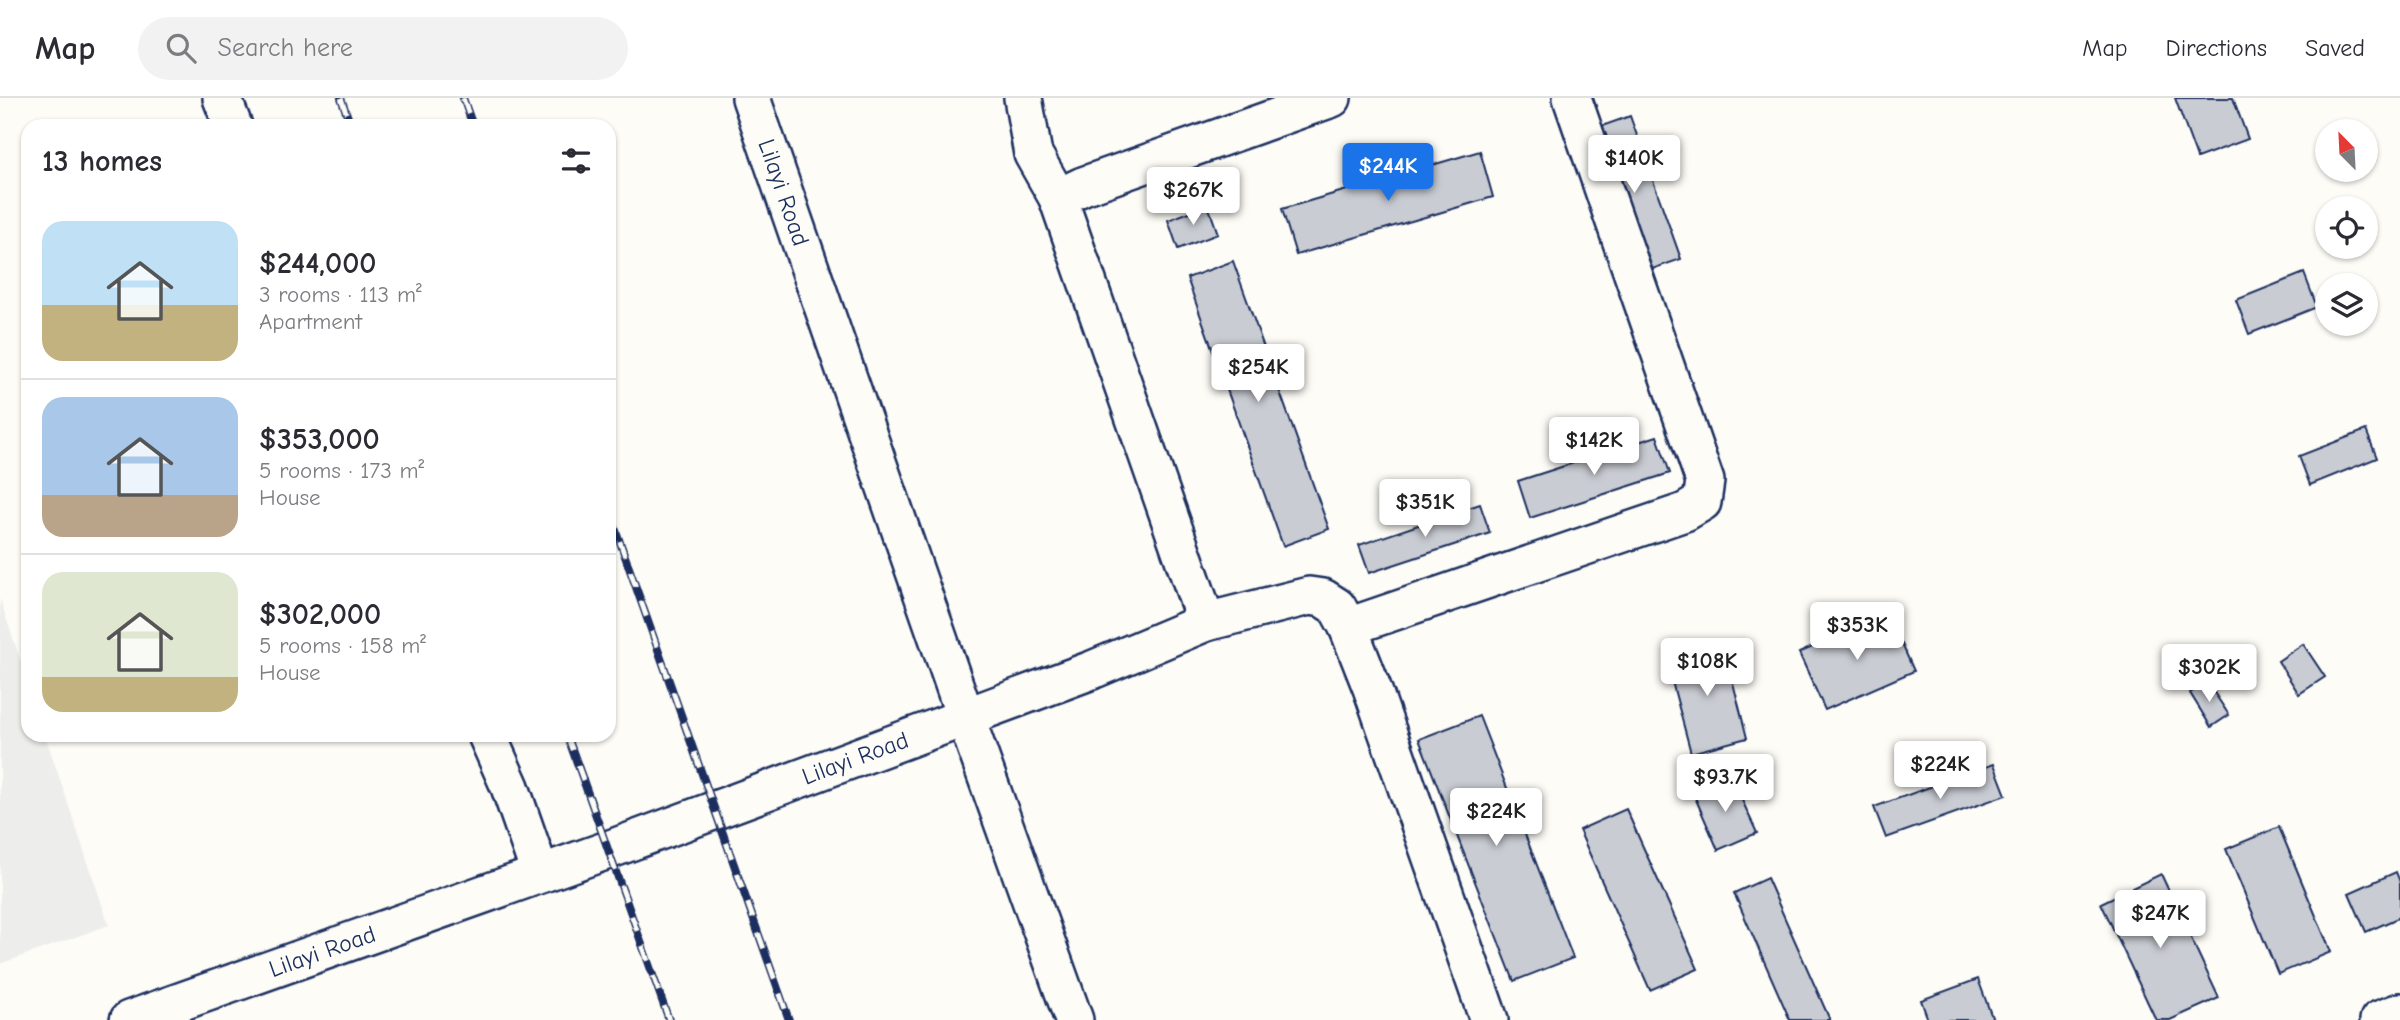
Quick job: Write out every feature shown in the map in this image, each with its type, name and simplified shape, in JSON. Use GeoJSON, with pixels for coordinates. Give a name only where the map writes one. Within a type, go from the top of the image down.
{"type":"FeatureCollection","features":[{"type":"Feature","properties":{"kind":"street"},"geometry":{"type":"LineString","coordinates":[[222,98],[230,119]]}},
{"type":"Feature","properties":{"kind":"street","name":"Lilayi Road"},"geometry":{"type":"LineString","coordinates":[[129,1020],[540,873],[965,716],[751,98]]}},
{"type":"Feature","properties":{"kind":"street"},"geometry":{"type":"LineString","coordinates":[[1023,98],[1033,154],[1058,198],[1206,622]]}},
{"type":"Feature","properties":{"kind":"street"},"geometry":{"type":"LineString","coordinates":[[1058,198],[1083,186],[1332,98]]}},
{"type":"Feature","properties":{"kind":"street"},"geometry":{"type":"LineString","coordinates":[[1348,628],[1685,513],[1702,502],[1705,481],[1572,98]]}},
{"type":"Feature","properties":{"kind":"street"},"geometry":{"type":"LineString","coordinates":[[1074,1020],[965,716],[1092,670],[1206,622],[1309,596],[1322,598],[1337,607],[1348,628],[1489,1020]]}},
{"type":"Feature","properties":{"kind":"street"},"geometry":{"type":"LineString","coordinates":[[490,742],[510,787],[540,873]]}},
{"type":"Feature","properties":{"kind":"street"},"geometry":{"type":"LineString","coordinates":[[2379,1020],[2400,1012]]}},
{"type":"Feature","properties":{"kind":"shaded area"},"geometry":{"type":"Polygon","coordinates":[[[0,599],[21,662],[21,742],[47,742],[109,925],[0,964],[0,599]]]}},
{"type":"Feature","properties":{"kind":"building"},"geometry":{"type":"Polygon","coordinates":[[[2175,98],[2233,98],[2248,139],[2197,158],[2175,98]]]}},
{"type":"Feature","properties":{"kind":"building"},"geometry":{"type":"Polygon","coordinates":[[[1630,116],[1681,259],[1638,274],[1588,131],[1630,116]]]}},
{"type":"Feature","properties":{"kind":"building"},"geometry":{"type":"Polygon","coordinates":[[[1480,151],[1493,197],[1296,255],[1282,209],[1480,151]]]}},
{"type":"Feature","properties":{"kind":"building"},"geometry":{"type":"Polygon","coordinates":[[[1208,205],[1218,234],[1178,249],[1168,220],[1208,205]]]}},
{"type":"Feature","properties":{"kind":"building"},"geometry":{"type":"Polygon","coordinates":[[[1233,261],[1329,529],[1283,546],[1187,278],[1233,261]]]}},
{"type":"Feature","properties":{"kind":"building"},"geometry":{"type":"Polygon","coordinates":[[[2304,273],[2315,308],[2249,334],[2236,300],[2304,273]]]}},
{"type":"Feature","properties":{"kind":"building"},"geometry":{"type":"Polygon","coordinates":[[[2366,430],[2377,458],[2310,485],[2299,456],[2366,430]]]}},
{"type":"Feature","properties":{"kind":"building"},"geometry":{"type":"Polygon","coordinates":[[[1657,436],[1670,473],[1530,518],[1518,481],[1657,436]]]}},
{"type":"Feature","properties":{"kind":"building"},"geometry":{"type":"Polygon","coordinates":[[[1480,504],[1490,533],[1369,573],[1359,545],[1480,504]]]}},
{"type":"Feature","properties":{"kind":"building"},"geometry":{"type":"Polygon","coordinates":[[[1888,613],[1914,671],[1825,710],[1799,653],[1888,613]]]}},
{"type":"Feature","properties":{"kind":"building"},"geometry":{"type":"Polygon","coordinates":[[[1723,643],[1747,738],[1691,753],[1666,659],[1723,643]]]}},
{"type":"Feature","properties":{"kind":"building"},"geometry":{"type":"Polygon","coordinates":[[[2303,644],[2325,677],[2299,694],[2278,661],[2303,644]]]}},
{"type":"Feature","properties":{"kind":"building"},"geometry":{"type":"Polygon","coordinates":[[[2207,682],[2229,715],[2211,727],[2190,693],[2207,682]]]}},
{"type":"Feature","properties":{"kind":"building"},"geometry":{"type":"Polygon","coordinates":[[[1479,716],[1573,958],[1514,981],[1419,739],[1479,716]]]}},
{"type":"Feature","properties":{"kind":"building"},"geometry":{"type":"Polygon","coordinates":[[[1994,764],[2006,795],[1886,838],[1874,807],[1994,764]]]}},
{"type":"Feature","properties":{"kind":"building"},"geometry":{"type":"Polygon","coordinates":[[[1732,778],[1757,833],[1718,850],[1694,795],[1732,778]]]}},
{"type":"Feature","properties":{"kind":"building"},"geometry":{"type":"Polygon","coordinates":[[[1626,809],[1698,969],[1650,990],[1579,830],[1626,809]]]}},
{"type":"Feature","properties":{"kind":"building"},"geometry":{"type":"Polygon","coordinates":[[[2279,827],[2331,952],[2278,974],[2226,849],[2279,827]]]}},
{"type":"Feature","properties":{"kind":"building"},"geometry":{"type":"Polygon","coordinates":[[[2396,872],[2400,882],[2400,917],[2366,932],[2349,893],[2396,872]]]}},
{"type":"Feature","properties":{"kind":"building"},"geometry":{"type":"Polygon","coordinates":[[[2161,874],[2219,998],[2170,1020],[2156,1020],[2101,903],[2161,874]]]}},
{"type":"Feature","properties":{"kind":"building"},"geometry":{"type":"Polygon","coordinates":[[[1767,878],[1830,1020],[1790,1020],[1734,893],[1767,878]]]}},
{"type":"Feature","properties":{"kind":"building"},"geometry":{"type":"Polygon","coordinates":[[[1978,979],[1993,1020],[1928,1020],[1921,1000],[1978,979]]]}},
{"type":"Feature","properties":{"kind":"railway"},"geometry":{"type":"LineString","coordinates":[[341,98],[348,119]]}},
{"type":"Feature","properties":{"kind":"railway"},"geometry":{"type":"LineString","coordinates":[[463,98],[470,119]]}},
{"type":"Feature","properties":{"kind":"railway"},"geometry":{"type":"LineString","coordinates":[[616,531],[789,1020]]}},
{"type":"Feature","properties":{"kind":"railway"},"geometry":{"type":"LineString","coordinates":[[570,742],[669,1020]]}}]}
